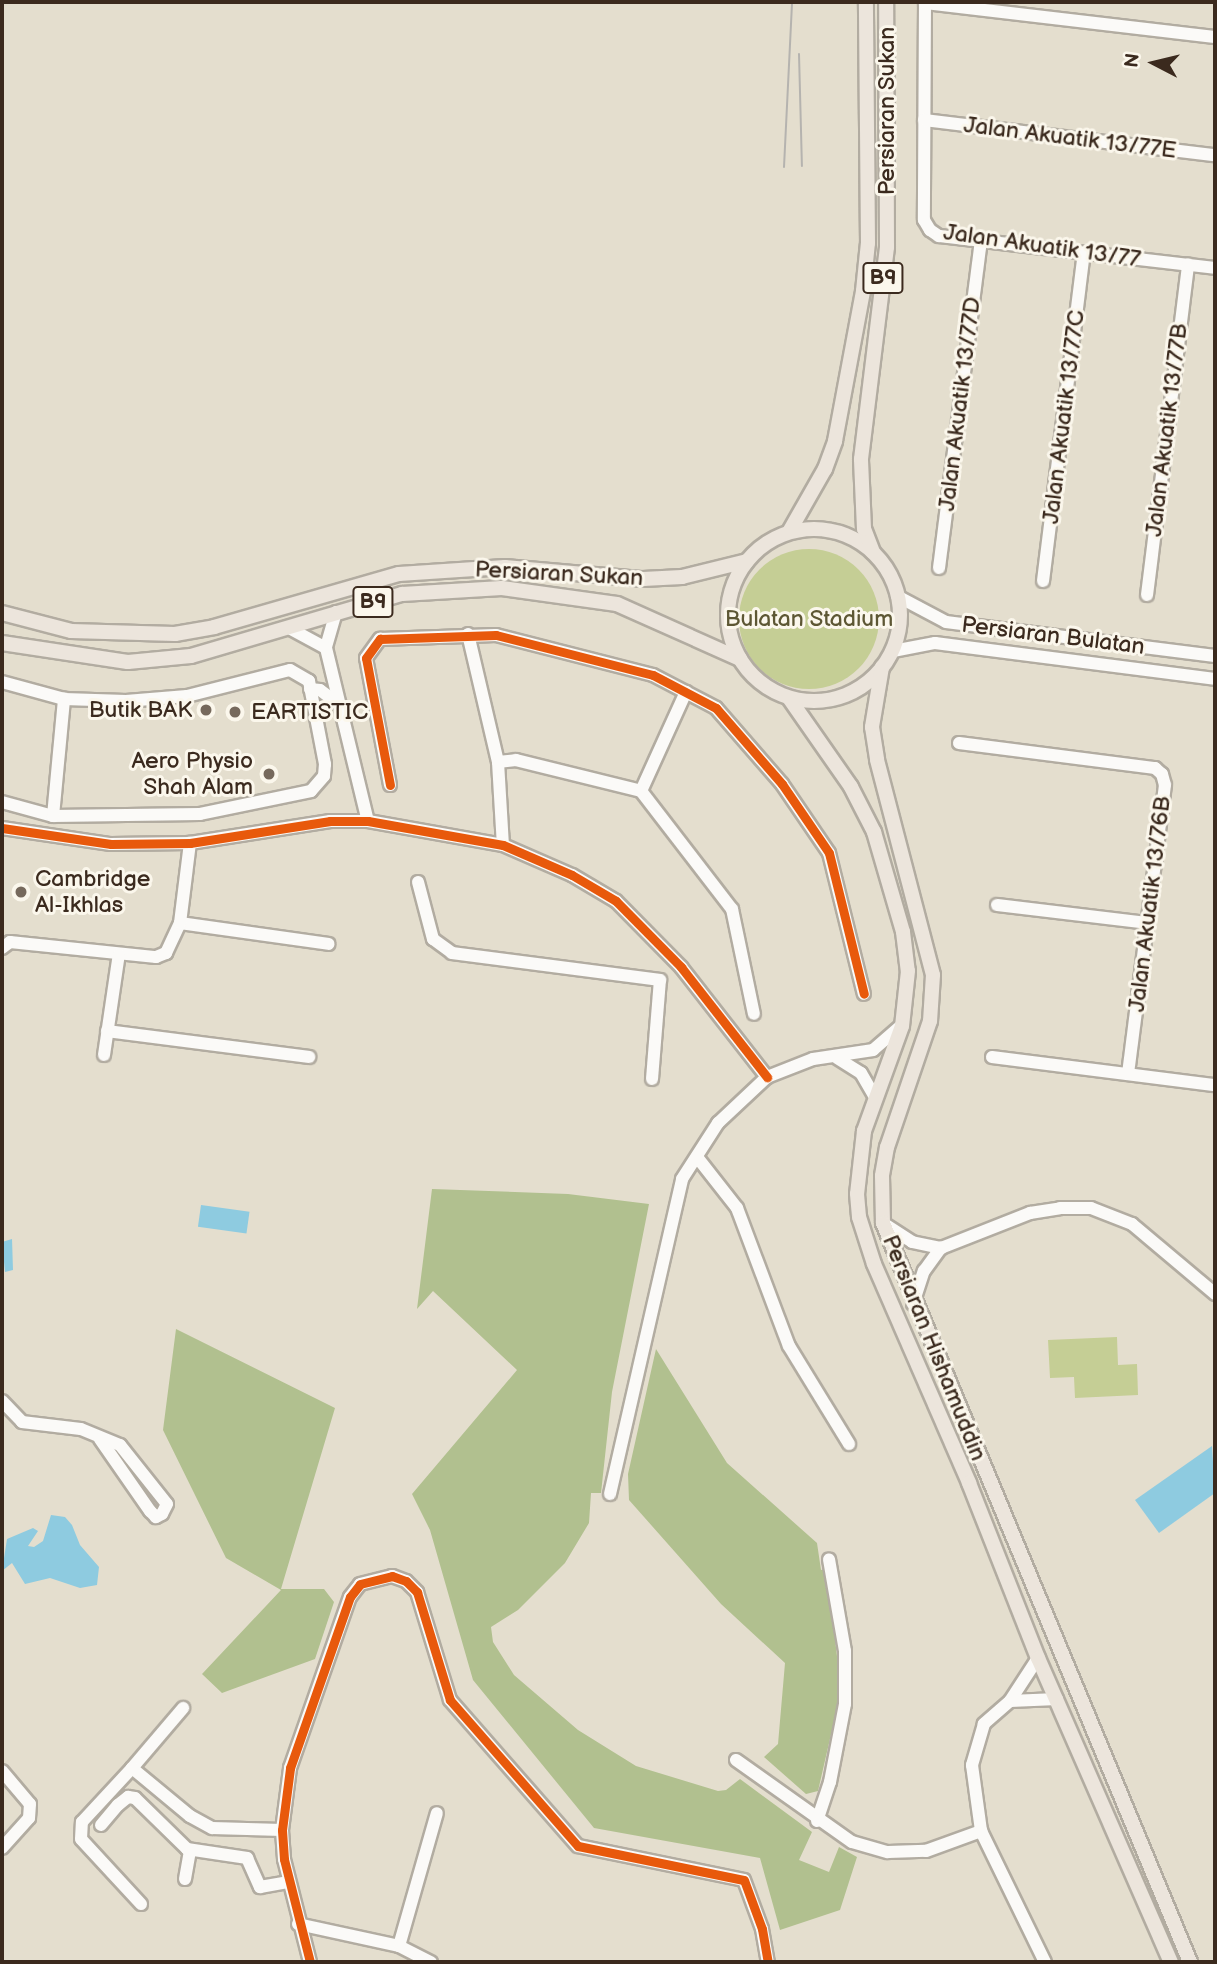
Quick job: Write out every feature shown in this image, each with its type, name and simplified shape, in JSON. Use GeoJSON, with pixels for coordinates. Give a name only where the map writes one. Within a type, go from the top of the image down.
{"type":"FeatureCollection","features":[{"type":"Feature","properties":{"kind":"main road","name":"Persiaran Sukan"},"geometry":{"type":"LineString","coordinates":[[789,532],[825,469],[835,441],[861,302],[868,243],[866,2]]}},
{"type":"Feature","properties":{"kind":"main road","name":"Persiaran Sukan"},"geometry":{"type":"LineString","coordinates":[[873,552],[862,507],[861,459],[887,247],[886,2]]}},
{"type":"Feature","properties":{"kind":"main road"},"geometry":{"type":"LineString","coordinates":[[789,532],[819,529],[848,536],[873,552]]}},
{"type":"Feature","properties":{"kind":"main road","name":"B9"},"geometry":{"type":"LineString","coordinates":[[789,532],[747,561],[734,583],[728,609],[730,635],[740,659],[770,689],[789,698]]}},
{"type":"Feature","properties":{"kind":"main road","name":"B9"},"geometry":{"type":"LineString","coordinates":[[873,552],[897,596]]}},
{"type":"Feature","properties":{"kind":"main road","name":"Persiaran Sukan"},"geometry":{"type":"LineString","coordinates":[[2,613],[71,631],[175,634],[214,627],[399,574],[505,567],[643,579],[682,577],[747,561]]}},
{"type":"Feature","properties":{"kind":"main road","name":"Persiaran Sukan"},"geometry":{"type":"LineString","coordinates":[[2,643],[128,662],[191,656],[402,594],[502,588],[552,592],[617,604],[740,659]]}},
{"type":"Feature","properties":{"kind":"main road"},"geometry":{"type":"LineString","coordinates":[[789,698],[815,701],[840,697],[863,685],[893,650],[897,596]]}},
{"type":"Feature","properties":{"kind":"main road","name":"Persiaran Hishamuddin"},"geometry":{"type":"LineString","coordinates":[[881,667],[873,727],[877,760],[933,975],[930,1021],[887,1147],[882,1176],[883,1223],[913,1304],[1190,1962]]}},
{"type":"Feature","properties":{"kind":"main road","name":"Persiaran Hishamuddin"},"geometry":{"type":"LineString","coordinates":[[789,698],[851,787],[874,832],[903,932],[908,971],[902,1026],[875,1097],[859,1166],[859,1217],[1038,1658],[1171,1962]]}},
{"type":"Feature","properties":{"kind":"street"},"geometry":{"type":"LineString","coordinates":[[925,2],[1215,37]]}},
{"type":"Feature","properties":{"kind":"street","name":"Jalan Akuatik 13/77"},"geometry":{"type":"LineString","coordinates":[[925,2],[924,220],[939,236],[1215,268]]}},
{"type":"Feature","properties":{"kind":"street","name":"Jalan Akuatik 13/77E"},"geometry":{"type":"LineString","coordinates":[[924,120],[1215,155]]}},
{"type":"Feature","properties":{"kind":"street","name":"Jalan Akuatik 13/77D"},"geometry":{"type":"LineString","coordinates":[[939,568],[981,241]]}},
{"type":"Feature","properties":{"kind":"street","name":"Jalan Akuatik 13/77C"},"geometry":{"type":"LineString","coordinates":[[1044,582],[1084,253]]}},
{"type":"Feature","properties":{"kind":"street","name":"Jalan Akuatik 13/77B"},"geometry":{"type":"LineString","coordinates":[[1147,595],[1188,265]]}},
{"type":"Feature","properties":{"kind":"street","name":"Persiaran Bulatan"},"geometry":{"type":"LineString","coordinates":[[897,596],[946,622],[1215,656]]}},
{"type":"Feature","properties":{"kind":"street"},"geometry":{"type":"LineString","coordinates":[[336,612],[326,648],[368,821]]}},
{"type":"Feature","properties":{"kind":"street"},"geometry":{"type":"LineString","coordinates":[[289,628],[326,648]]}},
{"type":"Feature","properties":{"kind":"street"},"geometry":{"type":"LineString","coordinates":[[468,634],[498,762],[503,845]]}},
{"type":"Feature","properties":{"kind":"street"},"geometry":{"type":"LineString","coordinates":[[390,785],[367,651],[380,639],[496,635],[653,675],[716,708],[782,784],[828,853],[864,994]]}},
{"type":"Feature","properties":{"kind":"street","name":"Persiaran Bulatan"},"geometry":{"type":"LineString","coordinates":[[893,650],[935,643],[1215,678]]}},
{"type":"Feature","properties":{"kind":"street"},"geometry":{"type":"LineString","coordinates":[[2,682],[64,699],[126,701],[187,696],[290,670],[302,674],[310,689],[325,764],[318,785],[311,791],[200,814],[53,816],[2,802]]}},
{"type":"Feature","properties":{"kind":"street"},"geometry":{"type":"LineString","coordinates":[[310,689],[320,690],[341,707]]}},
{"type":"Feature","properties":{"kind":"street"},"geometry":{"type":"LineString","coordinates":[[641,791],[687,692]]}},
{"type":"Feature","properties":{"kind":"street"},"geometry":{"type":"LineString","coordinates":[[53,816],[64,699]]}},
{"type":"Feature","properties":{"kind":"street","name":"Jalan Akuatik 13/76B"},"geometry":{"type":"LineString","coordinates":[[960,743],[1155,768],[1162,774],[1165,785],[1128,1072]]}},
{"type":"Feature","properties":{"kind":"street"},"geometry":{"type":"LineString","coordinates":[[498,762],[516,760],[641,791],[732,909],[754,1014]]}},
{"type":"Feature","properties":{"kind":"street"},"geometry":{"type":"LineString","coordinates":[[200,814],[208,837]]}},
{"type":"Feature","properties":{"kind":"street"},"geometry":{"type":"LineString","coordinates":[[2,828],[111,844],[190,843],[208,837],[330,821],[368,821],[503,845],[572,874],[616,901],[681,967],[767,1077]]}},
{"type":"Feature","properties":{"kind":"street"},"geometry":{"type":"LineString","coordinates":[[2,948],[10,942],[156,957],[166,953],[180,923],[190,843]]}},
{"type":"Feature","properties":{"kind":"street"},"geometry":{"type":"LineString","coordinates":[[418,882],[433,939],[452,953],[660,980],[681,967]]}},
{"type":"Feature","properties":{"kind":"street"},"geometry":{"type":"LineString","coordinates":[[998,905],[1147,923]]}},
{"type":"Feature","properties":{"kind":"street"},"geometry":{"type":"LineString","coordinates":[[180,923],[329,944]]}},
{"type":"Feature","properties":{"kind":"street"},"geometry":{"type":"LineString","coordinates":[[104,1055],[118,954]]}},
{"type":"Feature","properties":{"kind":"street"},"geometry":{"type":"LineString","coordinates":[[652,1079],[660,980]]}},
{"type":"Feature","properties":{"kind":"street"},"geometry":{"type":"LineString","coordinates":[[610,1494],[668,1227],[682,1179],[738,1099],[767,1077],[813,1059],[837,1058],[873,1050],[902,1026]]}},
{"type":"Feature","properties":{"kind":"street"},"geometry":{"type":"LineString","coordinates":[[107,1031],[309,1057]]}},
{"type":"Feature","properties":{"kind":"street"},"geometry":{"type":"LineString","coordinates":[[992,1057],[1215,1085]]}},
{"type":"Feature","properties":{"kind":"street"},"geometry":{"type":"LineString","coordinates":[[837,1058],[861,1073],[875,1097]]}},
{"type":"Feature","properties":{"kind":"street"},"geometry":{"type":"LineString","coordinates":[[697,1157],[737,1208],[803,1374],[849,1444]]}},
{"type":"Feature","properties":{"kind":"street"},"geometry":{"type":"LineString","coordinates":[[913,1304],[924,1271],[941,1248],[1030,1213],[1091,1208],[1148,1233],[1215,1294]]}},
{"type":"Feature","properties":{"kind":"street"},"geometry":{"type":"LineString","coordinates":[[883,1223],[912,1242],[941,1248]]}},
{"type":"Feature","properties":{"kind":"street"},"geometry":{"type":"LineString","coordinates":[[2,1401],[22,1422],[81,1430],[120,1445],[139,1465],[167,1504],[162,1514],[156,1517],[150,1511],[128,1473],[100,1439]]}},
{"type":"Feature","properties":{"kind":"street"},"geometry":{"type":"LineString","coordinates":[[817,1821],[845,1704],[845,1651],[829,1559]]}},
{"type":"Feature","properties":{"kind":"street"},"geometry":{"type":"LineString","coordinates":[[310,1962],[288,1882],[282,1830],[290,1768],[338,1622],[360,1584],[392,1576],[406,1581],[417,1592],[438,1671],[450,1700],[578,1846],[744,1880],[762,1928],[768,1962]]}},
{"type":"Feature","properties":{"kind":"street"},"geometry":{"type":"LineString","coordinates":[[1038,1658],[1010,1701],[984,1724],[977,1738],[972,1765],[981,1831],[1045,1962]]}},
{"type":"Feature","properties":{"kind":"street"},"geometry":{"type":"LineString","coordinates":[[1010,1701],[1057,1699]]}},
{"type":"Feature","properties":{"kind":"street"},"geometry":{"type":"LineString","coordinates":[[141,1904],[81,1839],[82,1822],[183,1708]]}},
{"type":"Feature","properties":{"kind":"street"},"geometry":{"type":"LineString","coordinates":[[736,1760],[817,1821],[852,1842],[888,1852],[926,1852],[981,1831]]}},
{"type":"Feature","properties":{"kind":"street"},"geometry":{"type":"LineString","coordinates":[[132,1768],[190,1816],[212,1828],[282,1830]]}},
{"type":"Feature","properties":{"kind":"street"},"geometry":{"type":"LineString","coordinates":[[2,1771],[30,1804],[29,1818],[2,1848]]}},
{"type":"Feature","properties":{"kind":"street"},"geometry":{"type":"LineString","coordinates":[[101,1825],[128,1797],[135,1798],[190,1851],[247,1858],[260,1887],[288,1882]]}},
{"type":"Feature","properties":{"kind":"street"},"geometry":{"type":"LineString","coordinates":[[398,1946],[437,1813]]}},
{"type":"Feature","properties":{"kind":"street"},"geometry":{"type":"LineString","coordinates":[[185,1879],[190,1851]]}},
{"type":"Feature","properties":{"kind":"street"},"geometry":{"type":"LineString","coordinates":[[298,1924],[398,1946],[431,1962]]}},
{"type":"Feature","properties":{"kind":"green space","name":"Bulatan Stadium"},"geometry":{"type":"Polygon","coordinates":[[[809,549],[836,554],[858,570],[874,592],[879,619],[874,646],[858,668],[836,684],[809,689],[782,684],[760,668],[744,646],[739,619],[744,592],[760,570],[782,554],[809,549]]]}},
{"type":"Feature","properties":{"kind":"green space"},"geometry":{"type":"Polygon","coordinates":[[[432,1189],[568,1194],[649,1204],[612,1392],[601,1493],[591,1493],[589,1523],[565,1563],[518,1610],[491,1627],[493,1642],[514,1675],[578,1730],[636,1766],[718,1791],[726,1790],[740,1779],[812,1832],[799,1860],[829,1872],[839,1847],[857,1857],[840,1910],[780,1930],[760,1858],[594,1828],[473,1680],[430,1530],[412,1494],[517,1370],[433,1291],[417,1309],[432,1189]]]}},
{"type":"Feature","properties":{"kind":"green space"},"geometry":{"type":"Polygon","coordinates":[[[176,1329],[335,1408],[281,1589],[324,1589],[334,1602],[315,1659],[222,1693],[202,1674],[281,1590],[226,1558],[163,1430],[176,1329]]]}},
{"type":"Feature","properties":{"kind":"green space"},"geometry":{"type":"Polygon","coordinates":[[[1117,1337],[1118,1365],[1137,1364],[1138,1395],[1075,1398],[1074,1377],[1050,1378],[1048,1340],[1117,1337]]]}},
{"type":"Feature","properties":{"kind":"green space"},"geometry":{"type":"Polygon","coordinates":[[[656,1349],[727,1463],[817,1543],[821,1570],[827,1569],[841,1691],[818,1791],[806,1794],[764,1757],[778,1744],[785,1663],[721,1604],[629,1500],[628,1474],[656,1349]]]}},
{"type":"Feature","properties":{"kind":"water"},"geometry":{"type":"Polygon","coordinates":[[[201,1205],[250,1212],[246,1234],[198,1227],[201,1205]]]}},
{"type":"Feature","properties":{"kind":"water"},"geometry":{"type":"Polygon","coordinates":[[[12,1239],[13,1270],[5,1272],[2,1242],[12,1239]]]}},
{"type":"Feature","properties":{"kind":"water"},"geometry":{"type":"Polygon","coordinates":[[[1212,1446],[1215,1493],[1159,1533],[1135,1500],[1212,1446]]]}},
{"type":"Feature","properties":{"kind":"water"},"geometry":{"type":"Polygon","coordinates":[[[51,1515],[65,1517],[72,1525],[80,1545],[99,1567],[97,1585],[80,1588],[50,1578],[25,1584],[12,1563],[2,1571],[7,1539],[33,1528],[38,1531],[28,1546],[34,1547],[43,1541],[51,1515]]]}},
{"type":"Feature","properties":{"kind":"tram line"},"geometry":{"type":"LineString","coordinates":[[784,167],[792,2]]}},
{"type":"Feature","properties":{"kind":"tram line"},"geometry":{"type":"LineString","coordinates":[[799,54],[802,166]]}},
{"type":"Feature","properties":{"kind":"cycle path"},"geometry":{"type":"LineString","coordinates":[[390,785],[366,658],[380,639],[496,635],[653,675],[716,708],[782,784],[829,853],[864,994]]}},
{"type":"Feature","properties":{"kind":"cycle path"},"geometry":{"type":"LineString","coordinates":[[2,828],[111,844],[190,843],[330,821],[368,821],[503,845],[572,875],[616,901],[681,967],[767,1077]]}},
{"type":"Feature","properties":{"kind":"cycle path"},"geometry":{"type":"LineString","coordinates":[[310,1962],[284,1859],[282,1830],[290,1768],[350,1597],[360,1584],[392,1576],[406,1581],[417,1592],[450,1700],[578,1846],[744,1880],[762,1929],[768,1962]]}},
{"type":"Feature","properties":{"kind":"place","name":"Butik BAK"},"geometry":{"type":"Point","coordinates":[206,710]}},
{"type":"Feature","properties":{"kind":"place","name":"EARTISTIC"},"geometry":{"type":"Point","coordinates":[235,712]}},
{"type":"Feature","properties":{"kind":"place","name":"Aero Physio Shah Alam"},"geometry":{"type":"Point","coordinates":[269,774]}},
{"type":"Feature","properties":{"kind":"place","name":"Cambridge Al-Ikhlas"},"geometry":{"type":"Point","coordinates":[21,892]}}]}
